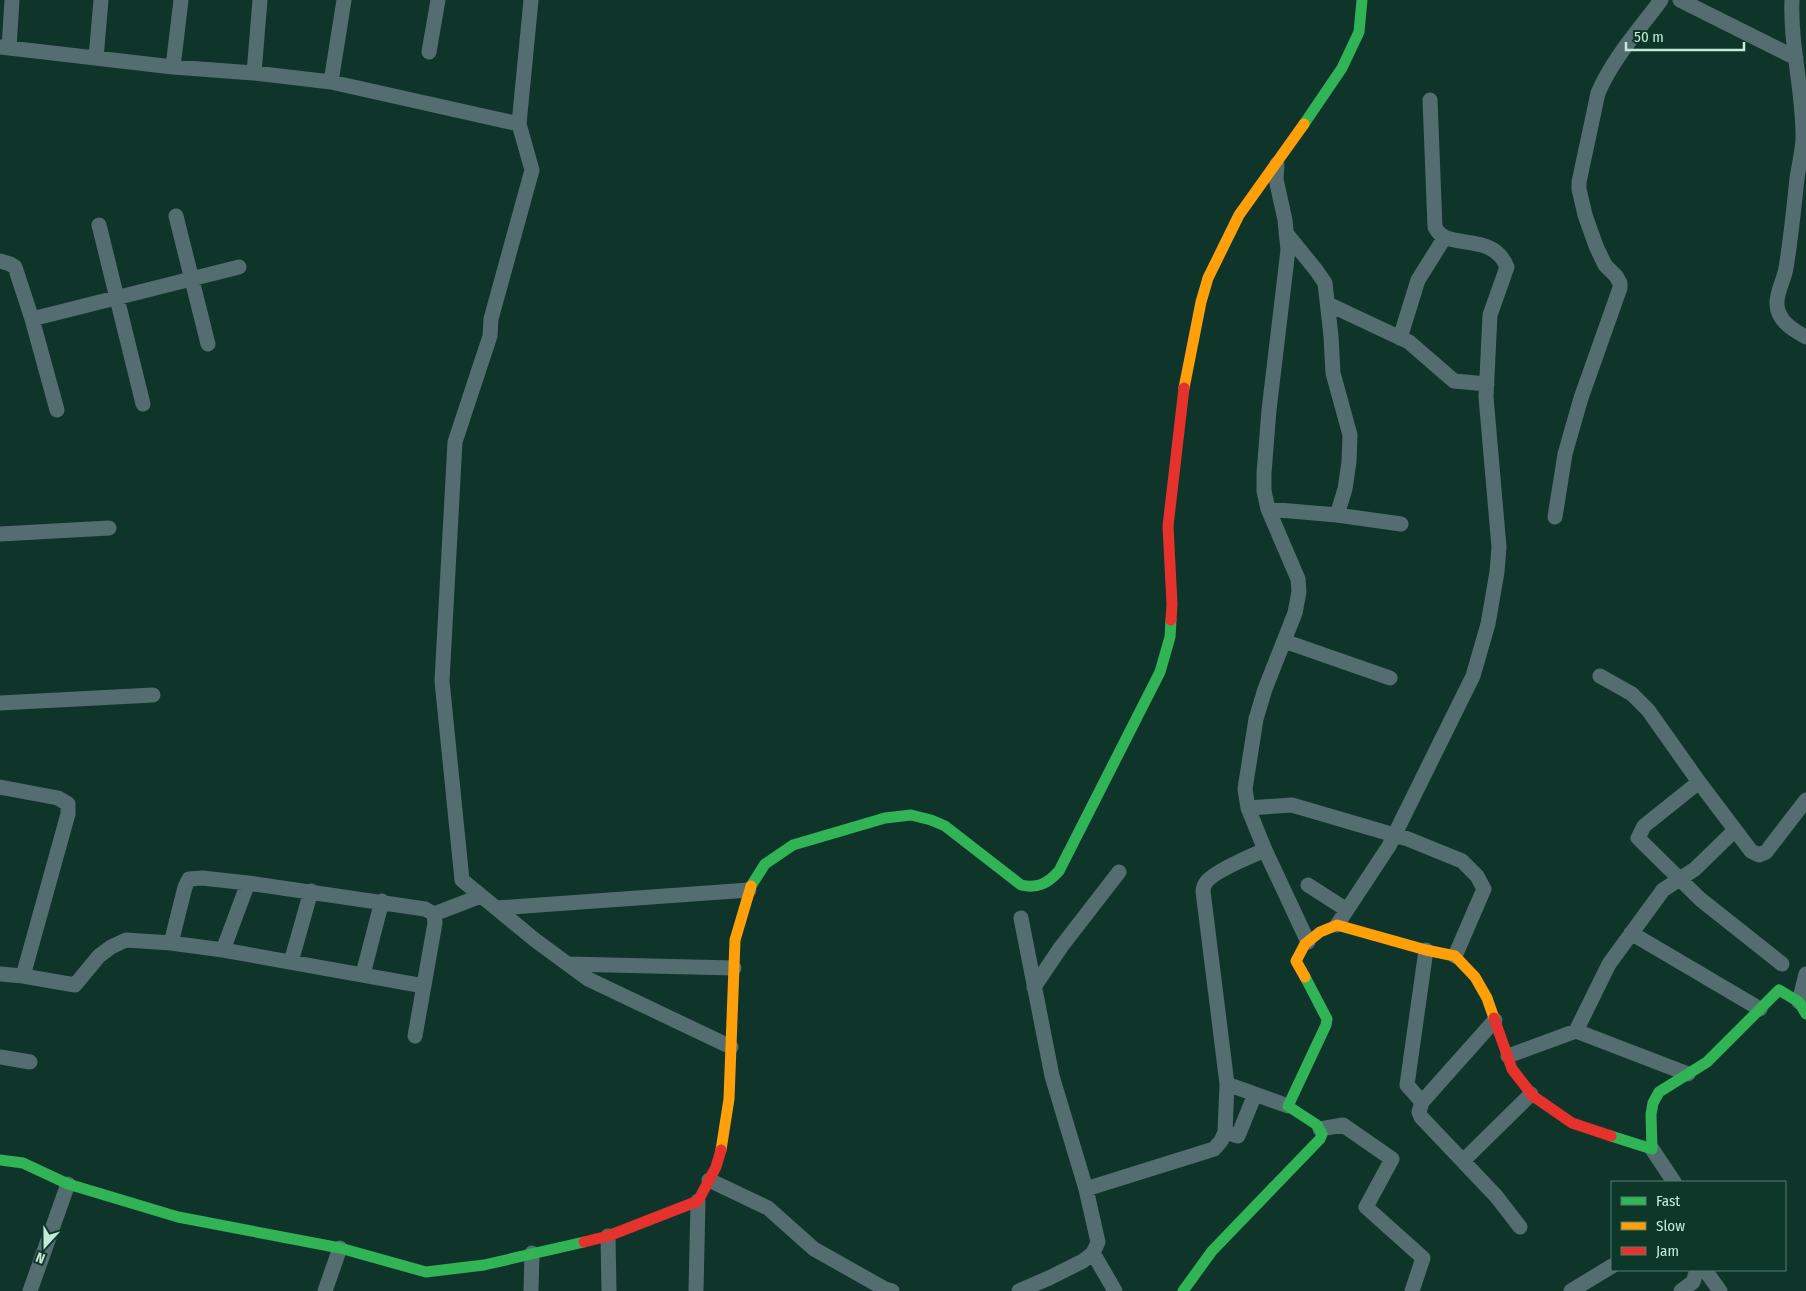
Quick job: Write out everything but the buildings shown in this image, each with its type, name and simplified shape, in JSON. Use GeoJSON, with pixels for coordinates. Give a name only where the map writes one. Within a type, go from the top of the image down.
{"type":"FeatureCollection","features":[{"type":"Feature","properties":{"kind":"street"},"geometry":{"type":"LineString","coordinates":[[12,0],[5,47],[173,67],[254,73],[331,82],[518,124]]}},
{"type":"Feature","properties":{"kind":"street"},"geometry":{"type":"LineString","coordinates":[[96,58],[101,0]]}},
{"type":"Feature","properties":{"kind":"street"},"geometry":{"type":"LineString","coordinates":[[173,67],[181,0]]}},
{"type":"Feature","properties":{"kind":"street"},"geometry":{"type":"LineString","coordinates":[[254,73],[260,0]]}},
{"type":"Feature","properties":{"kind":"street"},"geometry":{"type":"LineString","coordinates":[[331,82],[344,0]]}},
{"type":"Feature","properties":{"kind":"street"},"geometry":{"type":"LineString","coordinates":[[429,52],[438,0]]}},
{"type":"Feature","properties":{"kind":"street"},"geometry":{"type":"LineString","coordinates":[[531,0],[518,124],[532,170],[491,319],[490,336],[455,442],[442,680],[462,880],[535,940],[588,979],[731,1047]]}},
{"type":"Feature","properties":{"kind":"street"},"geometry":{"type":"LineString","coordinates":[[696,1291],[698,1201],[716,1167],[724,1143],[729,1100],[735,940],[749,890],[765,864],[792,845],[885,818],[911,815],[945,826],[1021,885],[1030,888],[1046,884],[1059,871],[1160,672],[1166,655],[1170,637],[1172,604],[1168,526],[1181,402],[1201,302],[1208,278],[1239,215],[1277,164],[1342,68],[1359,32],[1362,0]]}},
{"type":"Feature","properties":{"kind":"street"},"geometry":{"type":"LineString","coordinates":[[1555,517],[1565,454],[1581,398],[1620,288],[1620,283],[1616,276],[1605,265],[1596,246],[1585,215],[1579,182],[1598,93],[1604,79],[1613,64],[1662,0]]}},
{"type":"Feature","properties":{"kind":"street"},"geometry":{"type":"LineString","coordinates":[[1680,0],[1796,58]]}},
{"type":"Feature","properties":{"kind":"street"},"geometry":{"type":"LineString","coordinates":[[1792,0],[1791,26],[1800,93],[1803,141],[1793,231],[1785,274],[1777,296],[1777,306],[1780,317],[1784,322],[1806,337]]}},
{"type":"Feature","properties":{"kind":"street"},"geometry":{"type":"LineString","coordinates":[[1288,1106],[1327,1020],[1296,961],[1305,944],[1320,932],[1337,925],[1395,835],[1474,676],[1488,624],[1497,572],[1499,547],[1486,397],[1490,315],[1507,267],[1501,255],[1489,246],[1444,237],[1437,231],[1435,226],[1430,100]]}},
{"type":"Feature","properties":{"kind":"street"},"geometry":{"type":"LineString","coordinates":[[1277,164],[1276,179],[1288,250],[1269,410],[1264,491],[1268,509],[1298,579],[1296,608],[1265,689],[1256,719],[1245,789],[1248,808],[1265,850],[1308,942]]}},
{"type":"Feature","properties":{"kind":"street"},"geometry":{"type":"LineString","coordinates":[[176,216],[208,344]]}},
{"type":"Feature","properties":{"kind":"street"},"geometry":{"type":"LineString","coordinates":[[99,225],[143,404]]}},
{"type":"Feature","properties":{"kind":"street"},"geometry":{"type":"LineString","coordinates":[[1286,233],[1325,283],[1334,373],[1350,435],[1348,471],[1337,515]]}},
{"type":"Feature","properties":{"kind":"street"},"geometry":{"type":"LineString","coordinates":[[1400,338],[1418,280],[1444,237]]}},
{"type":"Feature","properties":{"kind":"street"},"geometry":{"type":"LineString","coordinates":[[0,261],[15,267],[32,319],[57,410]]}},
{"type":"Feature","properties":{"kind":"street"},"geometry":{"type":"LineString","coordinates":[[32,319],[239,267]]}},
{"type":"Feature","properties":{"kind":"street"},"geometry":{"type":"LineString","coordinates":[[1328,304],[1409,342],[1454,381],[1487,384]]}},
{"type":"Feature","properties":{"kind":"street"},"geometry":{"type":"LineString","coordinates":[[1268,509],[1337,515],[1401,524]]}},
{"type":"Feature","properties":{"kind":"street"},"geometry":{"type":"LineString","coordinates":[[0,534],[109,528]]}},
{"type":"Feature","properties":{"kind":"street"},"geometry":{"type":"LineString","coordinates":[[1284,642],[1390,678]]}},
{"type":"Feature","properties":{"kind":"street"},"geometry":{"type":"LineString","coordinates":[[1600,676],[1632,694],[1648,710],[1751,851],[1759,855],[1763,854],[1806,800]]}},
{"type":"Feature","properties":{"kind":"street"},"geometry":{"type":"LineString","coordinates":[[0,703],[153,695]]}},
{"type":"Feature","properties":{"kind":"street"},"geometry":{"type":"LineString","coordinates":[[1699,782],[1644,826],[1638,838],[1700,899],[1782,964]]}},
{"type":"Feature","properties":{"kind":"street"},"geometry":{"type":"LineString","coordinates":[[0,787],[58,798],[68,804],[68,814],[23,976]]}},
{"type":"Feature","properties":{"kind":"street"},"geometry":{"type":"LineString","coordinates":[[1248,808],[1292,805],[1395,835],[1462,861],[1477,876],[1484,889],[1455,956]]}},
{"type":"Feature","properties":{"kind":"street"},"geometry":{"type":"LineString","coordinates":[[1576,1031],[1608,964],[1663,890],[1695,869],[1735,830]]}},
{"type":"Feature","properties":{"kind":"street"},"geometry":{"type":"LineString","coordinates":[[1086,1189],[1214,1149],[1221,1141],[1225,1132],[1226,1084],[1203,891],[1205,884],[1210,878],[1265,850]]}},
{"type":"Feature","properties":{"kind":"street"},"geometry":{"type":"LineString","coordinates":[[1034,987],[1061,947],[1119,872]]}},
{"type":"Feature","properties":{"kind":"street"},"geometry":{"type":"LineString","coordinates":[[171,943],[185,887],[189,879],[202,878],[248,883],[382,901],[424,909],[434,914],[481,896]]}},
{"type":"Feature","properties":{"kind":"street"},"geometry":{"type":"LineString","coordinates":[[223,950],[248,883]]}},
{"type":"Feature","properties":{"kind":"street"},"geometry":{"type":"LineString","coordinates":[[1308,885],[1347,910]]}},
{"type":"Feature","properties":{"kind":"street"},"geometry":{"type":"LineString","coordinates":[[496,908],[749,890]]}},
{"type":"Feature","properties":{"kind":"street"},"geometry":{"type":"LineString","coordinates":[[291,962],[311,891]]}},
{"type":"Feature","properties":{"kind":"street"},"geometry":{"type":"LineString","coordinates":[[363,974],[382,901]]}},
{"type":"Feature","properties":{"kind":"street"},"geometry":{"type":"LineString","coordinates":[[414,1036],[435,923],[434,914]]}},
{"type":"Feature","properties":{"kind":"street"},"geometry":{"type":"LineString","coordinates":[[1020,1291],[1083,1261],[1093,1253],[1098,1242],[1086,1189],[1052,1076],[1021,918]]}},
{"type":"Feature","properties":{"kind":"street"},"geometry":{"type":"LineString","coordinates":[[1337,925],[1426,950],[1455,956],[1475,977],[1487,998],[1512,1069],[1531,1094],[1552,1111],[1572,1123],[1652,1149]]}},
{"type":"Feature","properties":{"kind":"street"},"geometry":{"type":"LineString","coordinates":[[1631,933],[1760,1009]]}},
{"type":"Feature","properties":{"kind":"street"},"geometry":{"type":"LineString","coordinates":[[0,974],[23,976],[75,986],[99,956],[111,947],[126,940],[171,943],[223,950],[424,986]]}},
{"type":"Feature","properties":{"kind":"street"},"geometry":{"type":"LineString","coordinates":[[1422,1102],[1407,1085],[1426,950]]}},
{"type":"Feature","properties":{"kind":"street"},"geometry":{"type":"LineString","coordinates":[[568,964],[734,968]]}},
{"type":"Feature","properties":{"kind":"street"},"geometry":{"type":"LineString","coordinates":[[1803,1008],[1806,974]]}},
{"type":"Feature","properties":{"kind":"street"},"geometry":{"type":"LineString","coordinates":[[1673,1181],[1652,1149],[1651,1114],[1658,1092],[1707,1062],[1779,990],[1803,1008]]}},
{"type":"Feature","properties":{"kind":"street"},"geometry":{"type":"LineString","coordinates":[[1494,1020],[1422,1102],[1419,1112],[1421,1117],[1496,1196],[1520,1228]]}},
{"type":"Feature","properties":{"kind":"street"},"geometry":{"type":"LineString","coordinates":[[1508,1056],[1576,1031],[1688,1074]]}},
{"type":"Feature","properties":{"kind":"street"},"geometry":{"type":"LineString","coordinates":[[0,1059],[30,1062]]}},
{"type":"Feature","properties":{"kind":"street"},"geometry":{"type":"LineString","coordinates":[[1183,1291],[1212,1250],[1317,1144],[1322,1134],[1317,1124],[1288,1106],[1226,1084]]}},
{"type":"Feature","properties":{"kind":"street"},"geometry":{"type":"LineString","coordinates":[[1225,1132],[1238,1136],[1255,1094]]}},
{"type":"Feature","properties":{"kind":"street"},"geometry":{"type":"LineString","coordinates":[[1463,1161],[1531,1094]]}},
{"type":"Feature","properties":{"kind":"street"},"geometry":{"type":"LineString","coordinates":[[1320,1129],[1343,1125],[1392,1159],[1366,1207],[1423,1258],[1412,1291]]}},
{"type":"Feature","properties":{"kind":"street"},"geometry":{"type":"LineString","coordinates":[[0,1160],[23,1163],[68,1184],[178,1218],[340,1248],[426,1272],[484,1265],[608,1236],[698,1201]]}},
{"type":"Feature","properties":{"kind":"street"},"geometry":{"type":"LineString","coordinates":[[709,1180],[768,1208],[814,1249],[847,1269],[892,1291]]}},
{"type":"Feature","properties":{"kind":"street"},"geometry":{"type":"LineString","coordinates":[[30,1291],[68,1184]]}},
{"type":"Feature","properties":{"kind":"street"},"geometry":{"type":"LineString","coordinates":[[608,1236],[609,1291]]}},
{"type":"Feature","properties":{"kind":"street"},"geometry":{"type":"LineString","coordinates":[[325,1291],[340,1248]]}},
{"type":"Feature","properties":{"kind":"street"},"geometry":{"type":"LineString","coordinates":[[531,1291],[532,1253]]}},
{"type":"Feature","properties":{"kind":"street"},"geometry":{"type":"LineString","coordinates":[[1093,1253],[1115,1291]]}},
{"type":"Feature","properties":{"kind":"street"},"geometry":{"type":"LineString","coordinates":[[1571,1291],[1611,1267]]}},
{"type":"Feature","properties":{"kind":"street"},"geometry":{"type":"LineString","coordinates":[[1681,1291],[1693,1282],[1697,1271]]}},
{"type":"Feature","properties":{"kind":"street"},"geometry":{"type":"LineString","coordinates":[[1706,1271],[1720,1291]]}},
{"type":"Feature","properties":{"kind":"traffic: fast"},"geometry":{"type":"LineString","coordinates":[[1304,124],[1342,68],[1359,32],[1362,0]]}},
{"type":"Feature","properties":{"kind":"traffic: fast"},"geometry":{"type":"LineString","coordinates":[[751,886],[765,864],[793,845],[885,818],[911,815],[945,826],[1021,885],[1033,886],[1047,882],[1059,871],[1160,672],[1170,637],[1171,620]]}},
{"type":"Feature","properties":{"kind":"traffic: fast"},"geometry":{"type":"LineString","coordinates":[[1183,1291],[1212,1251],[1320,1139],[1322,1134],[1317,1125],[1288,1106],[1326,1025],[1327,1019],[1305,977]]}},
{"type":"Feature","properties":{"kind":"traffic: fast"},"geometry":{"type":"LineString","coordinates":[[1611,1136],[1652,1149],[1651,1114],[1653,1103],[1659,1092],[1707,1062],[1779,990],[1799,1002],[1806,1014]]}},
{"type":"Feature","properties":{"kind":"traffic: fast"},"geometry":{"type":"LineString","coordinates":[[0,1160],[23,1163],[68,1184],[178,1217],[340,1248],[426,1272],[484,1265],[584,1242]]}},
{"type":"Feature","properties":{"kind":"traffic: slow"},"geometry":{"type":"LineString","coordinates":[[1184,388],[1201,302],[1208,278],[1239,215],[1304,124]]}},
{"type":"Feature","properties":{"kind":"traffic: slow"},"geometry":{"type":"LineString","coordinates":[[721,1150],[729,1099],[735,940],[751,886]]}},
{"type":"Feature","properties":{"kind":"traffic: slow"},"geometry":{"type":"LineString","coordinates":[[1305,977],[1296,961],[1305,944],[1320,932],[1337,925],[1426,950],[1455,956],[1475,977],[1487,998],[1494,1018]]}},
{"type":"Feature","properties":{"kind":"traffic: jam"},"geometry":{"type":"LineString","coordinates":[[1171,620],[1172,604],[1168,526],[1184,388]]}},
{"type":"Feature","properties":{"kind":"traffic: jam"},"geometry":{"type":"LineString","coordinates":[[1494,1018],[1512,1069],[1533,1096],[1572,1123],[1611,1136]]}},
{"type":"Feature","properties":{"kind":"traffic: jam"},"geometry":{"type":"LineString","coordinates":[[584,1242],[608,1236],[698,1201],[716,1167],[721,1150]]}}]}
